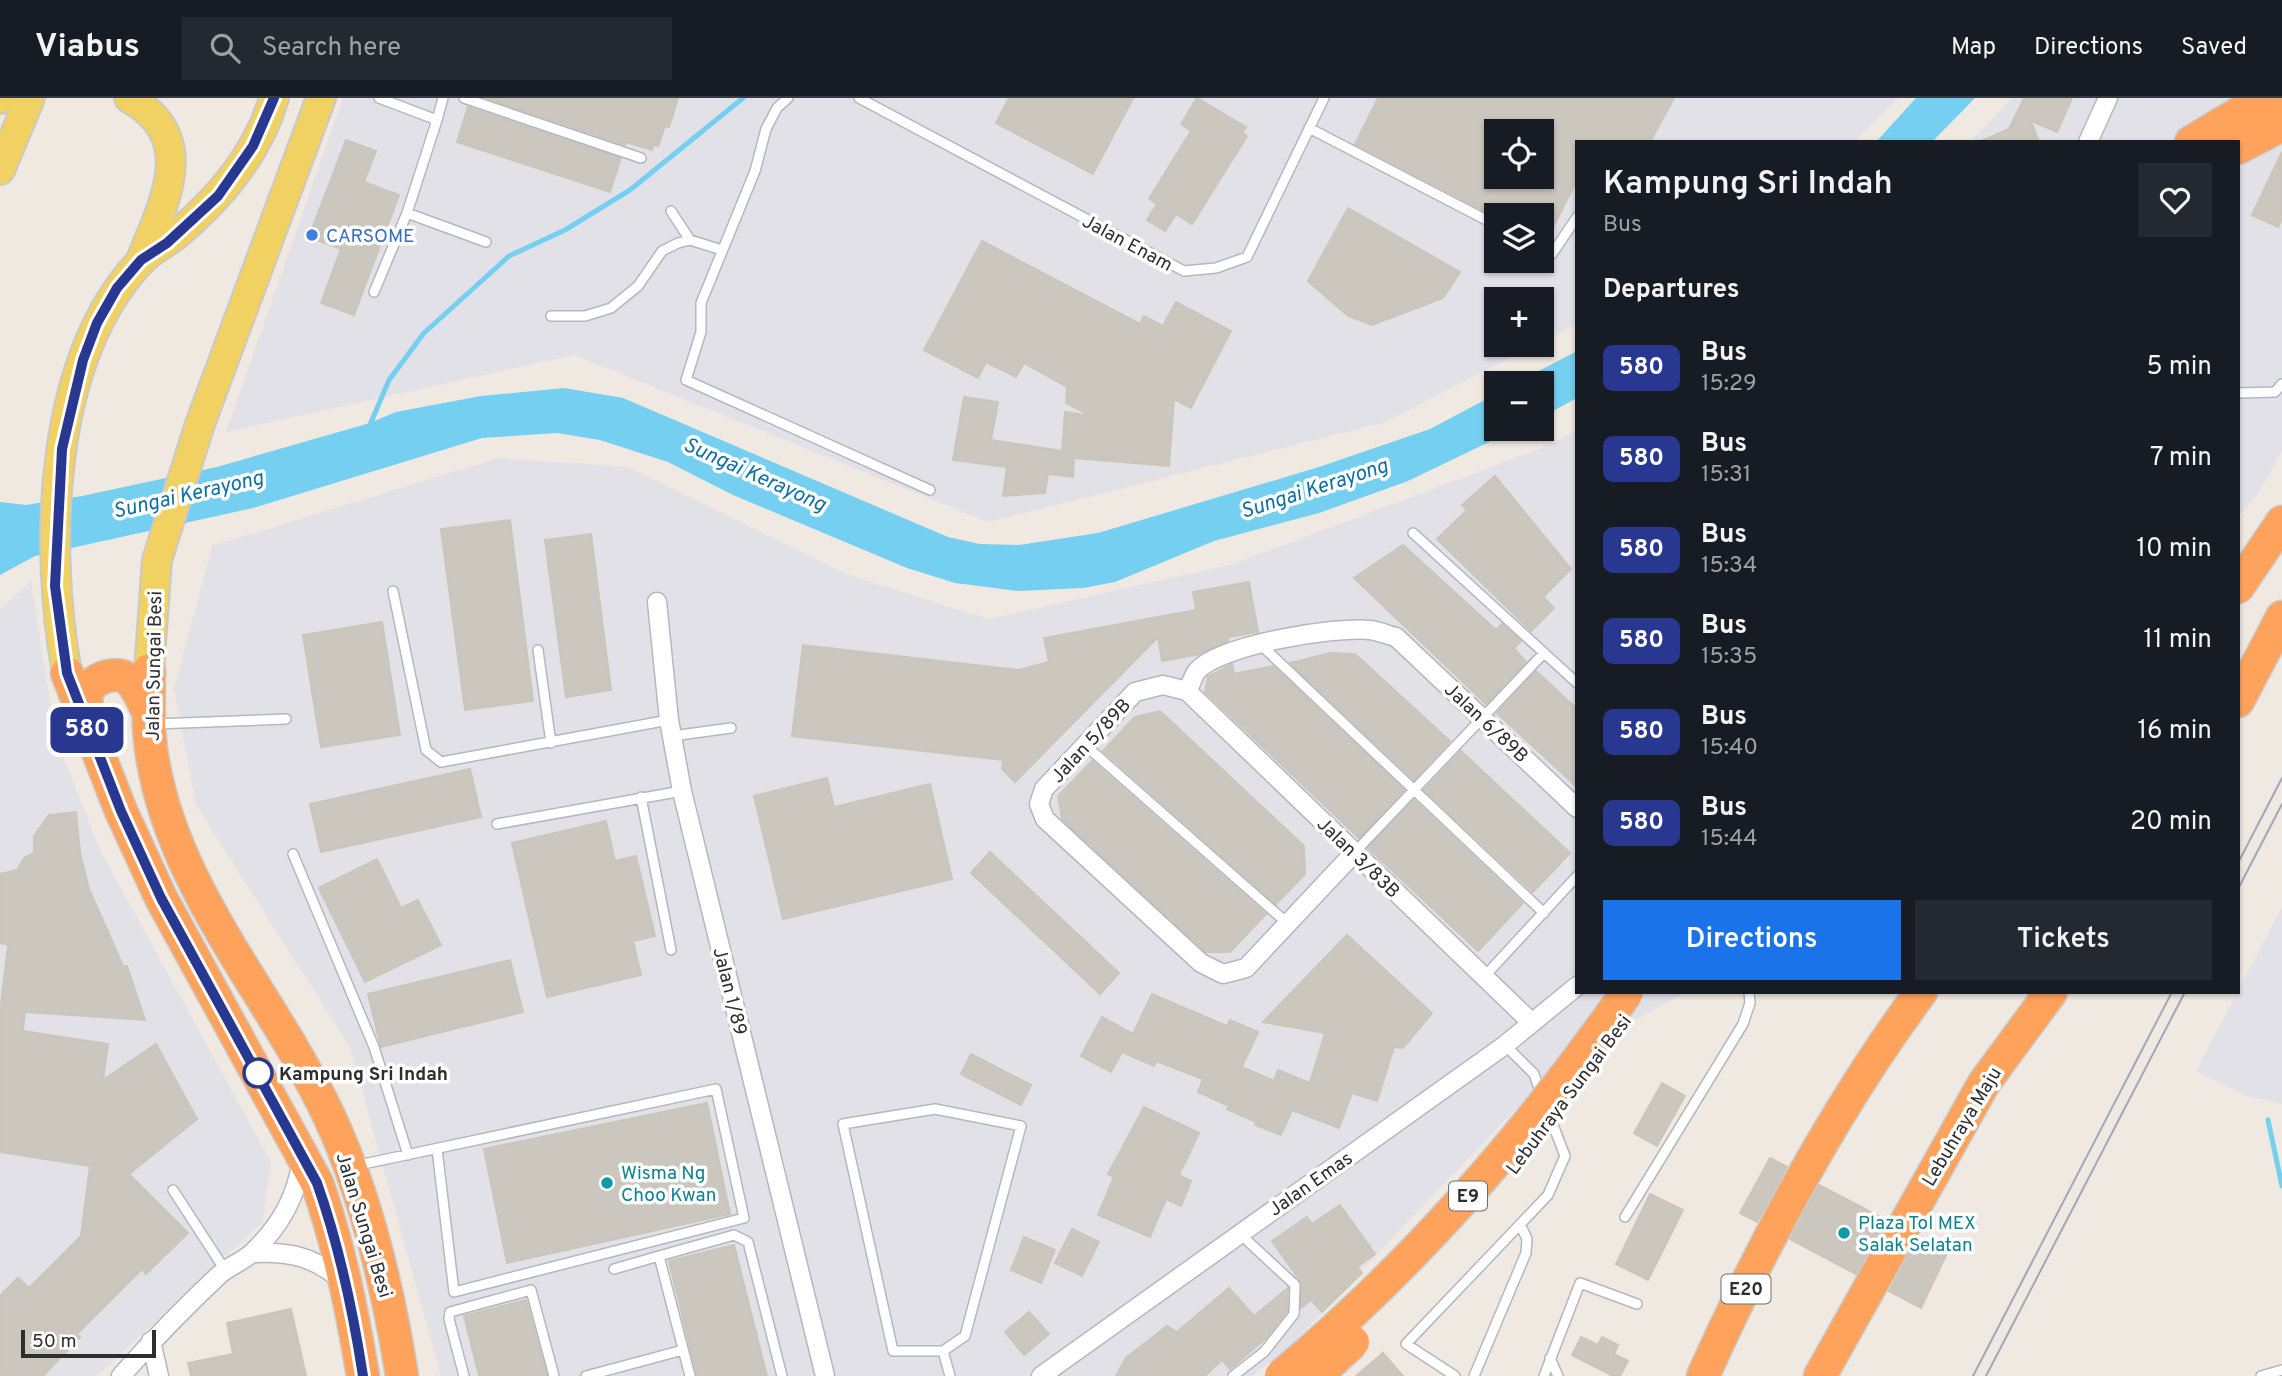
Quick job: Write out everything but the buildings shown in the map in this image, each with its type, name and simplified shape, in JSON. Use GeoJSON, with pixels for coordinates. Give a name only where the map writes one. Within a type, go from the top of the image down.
{"type":"FeatureCollection","features":[{"type":"Feature","properties":{"kind":"highway"},"geometry":{"type":"LineString","coordinates":[[2194,140],[2241,112],[2274,98]]}},
{"type":"Feature","properties":{"kind":"highway"},"geometry":{"type":"LineString","coordinates":[[2240,147],[2282,125]]}},
{"type":"Feature","properties":{"kind":"highway"},"geometry":{"type":"LineString","coordinates":[[2240,584],[2282,522]]}},
{"type":"Feature","properties":{"kind":"highway"},"geometry":{"type":"LineString","coordinates":[[2240,697],[2282,617]]}},
{"type":"Feature","properties":{"kind":"highway","name":"Jalan Sungai Besi"},"geometry":{"type":"LineString","coordinates":[[149,670],[154,765],[175,836],[202,894],[328,1114],[351,1167],[393,1320],[402,1376]]}},
{"type":"Feature","properties":{"kind":"highway","name":"Jalan Sungai Besi"},"geometry":{"type":"LineString","coordinates":[[67,673],[87,729],[161,898],[303,1153],[328,1214],[345,1284],[362,1375]]}},
{"type":"Feature","properties":{"kind":"highway"},"geometry":{"type":"LineString","coordinates":[[87,729],[88,692],[93,684],[106,677],[120,675],[130,680],[150,719]]}},
{"type":"Feature","properties":{"kind":"highway","name":"Lebuhraya Sungai Besi"},"geometry":{"type":"LineString","coordinates":[[1281,1376],[1398,1270],[1477,1186],[1535,1119],[1626,994]]}},
{"type":"Feature","properties":{"kind":"highway","name":"Lebuhraya Sungai Besi"},"geometry":{"type":"LineString","coordinates":[[1316,1376],[1375,1321],[1455,1237],[1529,1148],[1644,994]]}},
{"type":"Feature","properties":{"kind":"highway","name":"E20"},"geometry":{"type":"LineString","coordinates":[[1703,1376],[1789,1203],[1884,1041],[1919,994]]}},
{"type":"Feature","properties":{"kind":"highway","name":"Lebuhraya Maju"},"geometry":{"type":"LineString","coordinates":[[1820,1376],[1984,1083],[2049,994]]}},
{"type":"Feature","properties":{"kind":"main road"},"geometry":{"type":"LineString","coordinates":[[0,170],[30,98]]}},
{"type":"Feature","properties":{"kind":"main road"},"geometry":{"type":"LineString","coordinates":[[19,127],[50,98]]}},
{"type":"Feature","properties":{"kind":"main road"},"geometry":{"type":"LineString","coordinates":[[129,98],[143,106],[160,123],[172,159],[169,185],[141,260]]}},
{"type":"Feature","properties":{"kind":"main road"},"geometry":{"type":"LineString","coordinates":[[141,260],[167,243],[218,196],[253,146],[274,98]]}},
{"type":"Feature","properties":{"kind":"main road","name":"Jalan Sungai Besi"},"geometry":{"type":"LineString","coordinates":[[149,670],[157,560],[200,424],[321,98]]}},
{"type":"Feature","properties":{"kind":"main road","name":"Jalan Sungai Besi"},"geometry":{"type":"LineString","coordinates":[[67,673],[55,586],[62,449],[83,360],[97,323],[117,288],[141,260]]}},
{"type":"Feature","properties":{"kind":"street"},"geometry":{"type":"LineString","coordinates":[[2089,140],[2108,98]]}},
{"type":"Feature","properties":{"kind":"street","name":"Jalan 1/89"},"geometry":{"type":"LineString","coordinates":[[657,603],[670,728],[682,791],[825,1376]]}},
{"type":"Feature","properties":{"kind":"street","name":"Jalan 6/89B"},"geometry":{"type":"LineString","coordinates":[[1260,644],[1337,630],[1370,630],[1396,637],[1575,806]]}},
{"type":"Feature","properties":{"kind":"street"},"geometry":{"type":"LineString","coordinates":[[1188,691],[1198,671],[1217,657],[1260,644]]}},
{"type":"Feature","properties":{"kind":"street","name":"Jalan 5/89B"},"geometry":{"type":"LineString","coordinates":[[1188,691],[1163,685],[1135,692],[1044,789],[1039,804],[1045,819],[1201,963],[1223,974],[1245,968],[1354,853]]}},
{"type":"Feature","properties":{"kind":"street","name":"Jalan 3/83B"},"geometry":{"type":"LineString","coordinates":[[1188,691],[1531,1022]]}},
{"type":"Feature","properties":{"kind":"street","name":"Jalan Emas"},"geometry":{"type":"LineString","coordinates":[[1041,1376],[1505,1045],[1575,988]]}},
{"type":"Feature","properties":{"kind":"street"},"geometry":{"type":"LineString","coordinates":[[121,1376],[151,1341],[225,1270],[252,1253],[287,1212],[295,1192],[303,1153]]}},
{"type":"Feature","properties":{"kind":"street"},"geometry":{"type":"LineString","coordinates":[[252,1253],[281,1251],[305,1256],[326,1266],[345,1284]]}},
{"type":"Feature","properties":{"kind":"street"},"geometry":{"type":"LineString","coordinates":[[151,1341],[159,1376]]}},
{"type":"Feature","properties":{"kind":"lane"},"geometry":{"type":"LineString","coordinates":[[379,98],[437,120]]}},
{"type":"Feature","properties":{"kind":"lane"},"geometry":{"type":"LineString","coordinates":[[374,292],[407,213],[443,98]]}},
{"type":"Feature","properties":{"kind":"lane"},"geometry":{"type":"LineString","coordinates":[[464,98],[641,158]]}},
{"type":"Feature","properties":{"kind":"lane"},"geometry":{"type":"LineString","coordinates":[[788,98],[777,108],[766,129],[755,171],[701,303],[701,332],[686,380],[930,490]]}},
{"type":"Feature","properties":{"kind":"lane","name":"Jalan Enam"},"geometry":{"type":"LineString","coordinates":[[859,98],[1184,271],[1216,268],[1247,257],[1324,98]]}},
{"type":"Feature","properties":{"kind":"lane"},"geometry":{"type":"LineString","coordinates":[[1309,128],[1484,219]]}},
{"type":"Feature","properties":{"kind":"lane"},"geometry":{"type":"LineString","coordinates":[[671,211],[690,240]]}},
{"type":"Feature","properties":{"kind":"lane"},"geometry":{"type":"LineString","coordinates":[[407,213],[486,243]]}},
{"type":"Feature","properties":{"kind":"lane"},"geometry":{"type":"LineString","coordinates":[[1554,251],[1575,220]]}},
{"type":"Feature","properties":{"kind":"lane"},"geometry":{"type":"LineString","coordinates":[[551,316],[585,316],[611,308],[638,286],[662,251],[690,240],[722,250]]}},
{"type":"Feature","properties":{"kind":"lane"},"geometry":{"type":"LineString","coordinates":[[2240,393],[2275,392],[2282,384]]}},
{"type":"Feature","properties":{"kind":"lane"},"geometry":{"type":"LineString","coordinates":[[1413,533],[1575,681]]}},
{"type":"Feature","properties":{"kind":"lane"},"geometry":{"type":"LineString","coordinates":[[393,591],[425,750],[441,762],[551,743],[670,728],[731,727]]}},
{"type":"Feature","properties":{"kind":"lane"},"geometry":{"type":"LineString","coordinates":[[1260,644],[1544,912]]}},
{"type":"Feature","properties":{"kind":"lane"},"geometry":{"type":"LineString","coordinates":[[538,650],[551,743]]}},
{"type":"Feature","properties":{"kind":"lane"},"geometry":{"type":"LineString","coordinates":[[1354,853],[1544,653]]}},
{"type":"Feature","properties":{"kind":"lane"},"geometry":{"type":"LineString","coordinates":[[150,719],[286,719]]}},
{"type":"Feature","properties":{"kind":"lane"},"geometry":{"type":"LineString","coordinates":[[1085,745],[1287,923]]}},
{"type":"Feature","properties":{"kind":"lane"},"geometry":{"type":"LineString","coordinates":[[497,824],[682,791]]}},
{"type":"Feature","properties":{"kind":"lane"},"geometry":{"type":"LineString","coordinates":[[640,797],[671,950]]}},
{"type":"Feature","properties":{"kind":"lane"},"geometry":{"type":"LineString","coordinates":[[293,854],[374,1047],[408,1155]]}},
{"type":"Feature","properties":{"kind":"lane"},"geometry":{"type":"LineString","coordinates":[[1484,977],[1575,878]]}},
{"type":"Feature","properties":{"kind":"lane"},"geometry":{"type":"LineString","coordinates":[[1625,1217],[1742,1024],[1750,1003],[1749,994]]}},
{"type":"Feature","properties":{"kind":"lane"},"geometry":{"type":"LineString","coordinates":[[1455,1376],[1406,1344],[1548,1195],[1564,1156],[1534,1074],[1505,1045]]}},
{"type":"Feature","properties":{"kind":"lane"},"geometry":{"type":"LineString","coordinates":[[351,1167],[716,1089],[744,1218],[454,1292],[438,1149]]}},
{"type":"Feature","properties":{"kind":"lane"},"geometry":{"type":"LineString","coordinates":[[935,1109],[1021,1126],[965,1336],[943,1351],[893,1351],[843,1124],[935,1109]]}},
{"type":"Feature","properties":{"kind":"lane"},"geometry":{"type":"LineString","coordinates":[[173,1190],[225,1270]]}},
{"type":"Feature","properties":{"kind":"lane"},"geometry":{"type":"LineString","coordinates":[[1474,1376],[1526,1253],[1527,1239],[1520,1224]]}},
{"type":"Feature","properties":{"kind":"lane"},"geometry":{"type":"LineString","coordinates":[[1233,1376],[1264,1353],[1294,1314],[1295,1285],[1239,1233]]}},
{"type":"Feature","properties":{"kind":"lane"},"geometry":{"type":"LineString","coordinates":[[614,1269],[734,1235],[745,1239],[782,1376]]}},
{"type":"Feature","properties":{"kind":"lane"},"geometry":{"type":"LineString","coordinates":[[659,1256],[690,1376]]}},
{"type":"Feature","properties":{"kind":"lane"},"geometry":{"type":"LineString","coordinates":[[1544,1376],[1580,1283],[1637,1304]]}},
{"type":"Feature","properties":{"kind":"lane"},"geometry":{"type":"LineString","coordinates":[[464,1376],[449,1319],[450,1312],[531,1290],[554,1376]]}},
{"type":"Feature","properties":{"kind":"lane"},"geometry":{"type":"LineString","coordinates":[[586,1376],[683,1350]]}},
{"type":"Feature","properties":{"kind":"lane"},"geometry":{"type":"LineString","coordinates":[[943,1351],[950,1376]]}},
{"type":"Feature","properties":{"kind":"lane"},"geometry":{"type":"LineString","coordinates":[[1550,1358],[1558,1376]]}},
{"type":"Feature","properties":{"kind":"lane"},"geometry":{"type":"LineString","coordinates":[[2261,1376],[2282,1370]]}},
{"type":"Feature","properties":{"kind":"shaded area"},"geometry":{"type":"Polygon","coordinates":[[[343,98],[1898,98],[1856,140],[1575,140],[1575,325],[1554,336],[1554,287],[1484,287],[1484,357],[1512,357],[1383,423],[988,522],[574,355],[226,432],[343,98]]]}},
{"type":"Feature","properties":{"kind":"shaded area"},"geometry":{"type":"Polygon","coordinates":[[[2012,98],[2282,98],[2282,451],[2257,495],[2240,515],[2240,140],[1972,140],[2012,98]]]}},
{"type":"Feature","properties":{"kind":"shaded area"},"geometry":{"type":"Polygon","coordinates":[[[1575,431],[1575,994],[1683,994],[1563,1059],[1292,1344],[1253,1376],[441,1376],[350,1047],[196,805],[174,689],[212,546],[498,458],[629,467],[848,575],[989,619],[1233,564],[1541,448],[1575,431]]]}},
{"type":"Feature","properties":{"kind":"shaded area"},"geometry":{"type":"Polygon","coordinates":[[[31,581],[56,739],[100,850],[271,1162],[263,1222],[97,1376],[0,1376],[0,609],[31,581]]]}},
{"type":"Feature","properties":{"kind":"shaded area"},"geometry":{"type":"Polygon","coordinates":[[[2282,907],[2282,1104],[2245,1095],[2196,1071],[2236,994],[2240,994],[2240,987],[2282,907]]]}},
{"type":"Feature","properties":{"kind":"water"},"geometry":{"type":"Polygon","coordinates":[[[1916,98],[1975,98],[1934,140],[1878,140],[1916,98]]]}},
{"type":"Feature","properties":{"kind":"water"},"geometry":{"type":"Polygon","coordinates":[[[1575,352],[1575,399],[1554,410],[1554,371],[1539,371],[1575,352]]]}},
{"type":"Feature","properties":{"kind":"water","name":"Sungai Kerayong"},"geometry":{"type":"Polygon","coordinates":[[[564,388],[623,398],[948,537],[980,544],[1019,545],[1098,533],[1319,467],[1430,429],[1484,400],[1484,441],[1491,441],[1408,481],[1319,513],[1214,541],[1115,582],[1083,588],[1018,591],[955,583],[907,568],[733,495],[668,462],[600,440],[557,433],[482,438],[253,508],[35,556],[0,575],[0,502],[26,505],[82,496],[217,467],[370,423],[396,412],[481,396],[564,388]]]}},
{"type":"Feature","properties":{"kind":"waterway"},"geometry":{"type":"LineString","coordinates":[[369,427],[389,380],[424,333],[509,256],[565,230],[630,190],[743,98]]}},
{"type":"Feature","properties":{"kind":"waterway"},"geometry":{"type":"LineString","coordinates":[[2268,1120],[2282,1186]]}},
{"type":"Feature","properties":{"kind":"tram line"},"geometry":{"type":"LineString","coordinates":[[2240,859],[2282,778]]}},
{"type":"Feature","properties":{"kind":"tram line"},"geometry":{"type":"LineString","coordinates":[[2240,885],[2282,804]]}},
{"type":"Feature","properties":{"kind":"tram line"},"geometry":{"type":"LineString","coordinates":[[1973,1376],[2171,994]]}},
{"type":"Feature","properties":{"kind":"tram line"},"geometry":{"type":"LineString","coordinates":[[1986,1376],[2184,994]]}},
{"type":"Feature","properties":{"kind":"bus line","name":"580"},"geometry":{"type":"LineString","coordinates":[[274,98],[253,146],[237,172],[198,216],[167,243],[141,260],[117,288],[97,323],[83,360],[62,449],[55,586],[67,673],[121,811],[161,898],[303,1153],[317,1183],[328,1214],[345,1284],[363,1376]]}},
{"type":"Feature","properties":{"kind":"place","name":"CARSOME"},"geometry":{"type":"Point","coordinates":[312,235]}},
{"type":"Feature","properties":{"kind":"place","name":"Kampung Sri Indah"},"geometry":{"type":"Point","coordinates":[258,1073]}},
{"type":"Feature","properties":{"kind":"place","name":"Wisma Ng Choo Kwan"},"geometry":{"type":"Point","coordinates":[607,1183]}},
{"type":"Feature","properties":{"kind":"place","name":"Plaza Tol MEX Salak Selatan"},"geometry":{"type":"Point","coordinates":[1844,1233]}}]}
